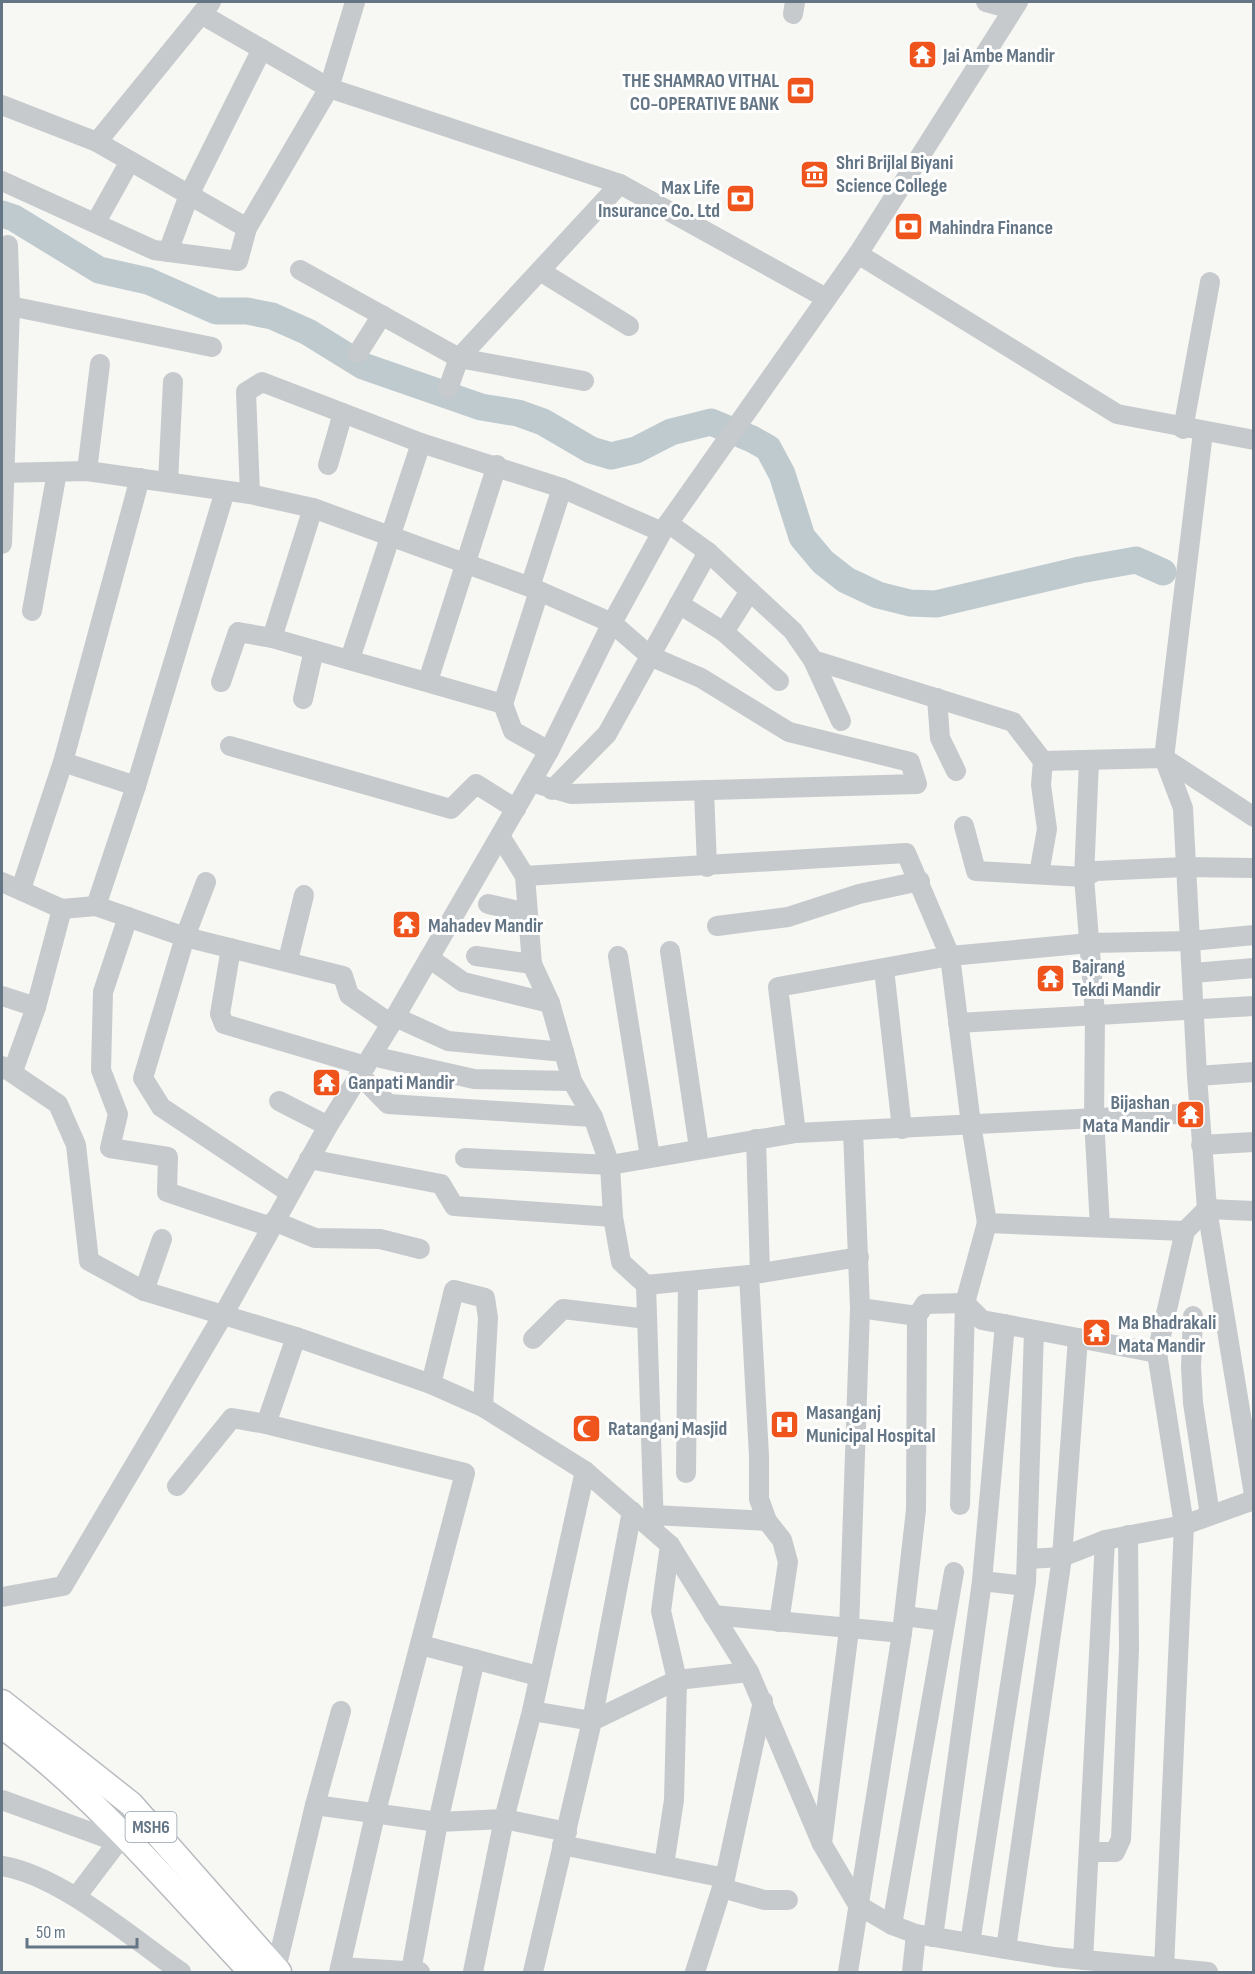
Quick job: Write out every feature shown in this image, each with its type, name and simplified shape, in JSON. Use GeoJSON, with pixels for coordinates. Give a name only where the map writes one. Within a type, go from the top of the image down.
{"type":"FeatureCollection","features":[{"type":"Feature","properties":{"kind":"main road","name":"MSH6"},"geometry":{"type":"LineString","coordinates":[[2,1702],[131,1804],[276,1971]]}},
{"type":"Feature","properties":{"kind":"main road","name":"MSH6"},"geometry":{"type":"LineString","coordinates":[[2,1726],[43,1757],[251,1972]]}},
{"type":"Feature","properties":{"kind":"street"},"geometry":{"type":"LineString","coordinates":[[2,181],[154,250],[238,261],[247,228],[329,88],[355,2]]}},
{"type":"Feature","properties":{"kind":"street"},"geometry":{"type":"LineString","coordinates":[[2,1597],[63,1586],[222,1317],[328,1126],[366,1066],[549,751],[612,623],[665,527],[858,254],[1015,5],[986,2]]}},
{"type":"Feature","properties":{"kind":"street"},"geometry":{"type":"LineString","coordinates":[[97,142],[206,8],[262,49],[329,88],[620,184],[826,298]]}},
{"type":"Feature","properties":{"kind":"street"},"geometry":{"type":"LineString","coordinates":[[168,252],[189,195],[262,49]]}},
{"type":"Feature","properties":{"kind":"street"},"geometry":{"type":"LineString","coordinates":[[2,105],[97,142],[247,228]]}},
{"type":"Feature","properties":{"kind":"street"},"geometry":{"type":"LineString","coordinates":[[96,222],[130,161]]}},
{"type":"Feature","properties":{"kind":"street"},"geometry":{"type":"LineString","coordinates":[[448,389],[459,358],[620,184]]}},
{"type":"Feature","properties":{"kind":"street"},"geometry":{"type":"LineString","coordinates":[[2,544],[10,306],[8,245]]}},
{"type":"Feature","properties":{"kind":"street"},"geometry":{"type":"LineString","coordinates":[[858,254],[1117,414],[1183,429],[1254,440]]}},
{"type":"Feature","properties":{"kind":"street"},"geometry":{"type":"LineString","coordinates":[[300,270],[459,358],[584,381]]}},
{"type":"Feature","properties":{"kind":"street"},"geometry":{"type":"LineString","coordinates":[[540,271],[628,326]]}},
{"type":"Feature","properties":{"kind":"street"},"geometry":{"type":"LineString","coordinates":[[1183,429],[1210,282]]}},
{"type":"Feature","properties":{"kind":"street"},"geometry":{"type":"LineString","coordinates":[[10,306],[212,347]]}},
{"type":"Feature","properties":{"kind":"street"},"geometry":{"type":"LineString","coordinates":[[358,353],[381,315]]}},
{"type":"Feature","properties":{"kind":"street"},"geometry":{"type":"LineString","coordinates":[[87,471],[100,364]]}},
{"type":"Feature","properties":{"kind":"street"},"geometry":{"type":"LineString","coordinates":[[168,482],[172,382]]}},
{"type":"Feature","properties":{"kind":"street"},"geometry":{"type":"LineString","coordinates":[[249,494],[246,392],[262,382],[421,443],[497,465],[665,527],[708,552],[793,631],[813,660],[841,721]]}},
{"type":"Feature","properties":{"kind":"street"},"geometry":{"type":"LineString","coordinates":[[328,465],[343,413]]}},
{"type":"Feature","properties":{"kind":"street"},"geometry":{"type":"LineString","coordinates":[[1203,432],[1164,759],[1183,808],[1199,1113],[1207,1209],[1254,1495]]}},
{"type":"Feature","properties":{"kind":"street"},"geometry":{"type":"LineString","coordinates":[[350,660],[421,443]]}},
{"type":"Feature","properties":{"kind":"street"},"geometry":{"type":"LineString","coordinates":[[428,681],[497,465]]}},
{"type":"Feature","properties":{"kind":"street"},"geometry":{"type":"LineString","coordinates":[[3,473],[87,471],[249,494],[313,508],[466,566],[535,589],[612,623],[650,656],[701,678],[789,732],[910,762],[917,784],[571,794],[531,782]]}},
{"type":"Feature","properties":{"kind":"street"},"geometry":{"type":"LineString","coordinates":[[32,611],[57,472]]}},
{"type":"Feature","properties":{"kind":"street"},"geometry":{"type":"LineString","coordinates":[[21,889],[63,762],[140,478]]}},
{"type":"Feature","properties":{"kind":"street"},"geometry":{"type":"LineString","coordinates":[[549,751],[513,731],[503,705],[562,488]]}},
{"type":"Feature","properties":{"kind":"street"},"geometry":{"type":"LineString","coordinates":[[96,906],[136,786],[225,491]]}},
{"type":"Feature","properties":{"kind":"street"},"geometry":{"type":"LineString","coordinates":[[272,638],[313,508]]}},
{"type":"Feature","properties":{"kind":"street"},"geometry":{"type":"LineString","coordinates":[[552,790],[607,735],[708,552]]}},
{"type":"Feature","properties":{"kind":"street"},"geometry":{"type":"LineString","coordinates":[[724,632],[750,591]]}},
{"type":"Feature","properties":{"kind":"street"},"geometry":{"type":"LineString","coordinates":[[680,604],[724,632],[779,681]]}},
{"type":"Feature","properties":{"kind":"street"},"geometry":{"type":"LineString","coordinates":[[221,682],[238,632],[272,638],[428,681],[503,705]]}},
{"type":"Feature","properties":{"kind":"street"},"geometry":{"type":"LineString","coordinates":[[303,699],[314,650]]}},
{"type":"Feature","properties":{"kind":"street"},"geometry":{"type":"LineString","coordinates":[[813,660],[1013,722],[1043,761],[1041,785],[1047,829],[1039,874]]}},
{"type":"Feature","properties":{"kind":"street"},"geometry":{"type":"LineString","coordinates":[[937,698],[940,738],[956,771]]}},
{"type":"Feature","properties":{"kind":"street"},"geometry":{"type":"LineString","coordinates":[[230,746],[452,809],[476,784],[516,809]]}},
{"type":"Feature","properties":{"kind":"street"},"geometry":{"type":"LineString","coordinates":[[1043,761],[1164,759],[1254,817]]}},
{"type":"Feature","properties":{"kind":"street"},"geometry":{"type":"LineString","coordinates":[[1089,760],[1084,877],[1095,1014],[1094,1119],[1100,1227]]}},
{"type":"Feature","properties":{"kind":"street"},"geometry":{"type":"LineString","coordinates":[[63,762],[136,786]]}},
{"type":"Feature","properties":{"kind":"street"},"geometry":{"type":"LineString","coordinates":[[704,790],[707,867]]}},
{"type":"Feature","properties":{"kind":"street"},"geometry":{"type":"LineString","coordinates":[[964,826],[976,871],[1084,877],[1096,871],[1185,867],[1254,868]]}},
{"type":"Feature","properties":{"kind":"street"},"geometry":{"type":"LineString","coordinates":[[500,836],[525,876],[532,964],[550,1003],[572,1080],[593,1117],[609,1165],[613,1217],[621,1262],[646,1285],[654,1522],[749,1672],[822,1844],[858,1905],[892,1925],[925,1935],[1006,1949],[1053,1965],[1083,1960],[1198,1972]]}},
{"type":"Feature","properties":{"kind":"street"},"geometry":{"type":"LineString","coordinates":[[525,876],[707,867],[906,853],[920,881],[950,956],[971,1124],[987,1223],[965,1303],[960,1505]]}},
{"type":"Feature","properties":{"kind":"street"},"geometry":{"type":"LineString","coordinates":[[717,926],[788,917],[858,894],[920,881]]}},
{"type":"Feature","properties":{"kind":"street"},"geometry":{"type":"LineString","coordinates":[[2,882],[62,909],[96,906],[185,937],[288,960],[343,976],[348,995],[393,1020],[448,1041],[564,1052]]}},
{"type":"Feature","properties":{"kind":"street"},"geometry":{"type":"LineString","coordinates":[[206,882],[185,937],[143,1078],[161,1107],[290,1192]]}},
{"type":"Feature","properties":{"kind":"street"},"geometry":{"type":"LineString","coordinates":[[288,960],[304,895]]}},
{"type":"Feature","properties":{"kind":"street"},"geometry":{"type":"LineString","coordinates":[[488,904],[527,913]]}},
{"type":"Feature","properties":{"kind":"street"},"geometry":{"type":"LineString","coordinates":[[62,909],[36,1007],[7,1069],[58,1104],[76,1145],[89,1261],[144,1291],[222,1317],[296,1336],[431,1384],[483,1407],[585,1471],[632,1511],[654,1522],[767,1521]]}},
{"type":"Feature","properties":{"kind":"street"},"geometry":{"type":"LineString","coordinates":[[128,917],[103,992],[101,1070],[118,1114],[110,1148],[168,1157],[167,1192],[315,1238],[380,1239],[420,1249]]}},
{"type":"Feature","properties":{"kind":"street"},"geometry":{"type":"LineString","coordinates":[[796,1133],[778,987],[950,956],[1090,943],[1191,941],[1254,935]]}},
{"type":"Feature","properties":{"kind":"street"},"geometry":{"type":"LineString","coordinates":[[231,948],[220,1014],[224,1024],[366,1066],[474,1079],[572,1080]]}},
{"type":"Feature","properties":{"kind":"street"},"geometry":{"type":"LineString","coordinates":[[670,951],[699,1148]]}},
{"type":"Feature","properties":{"kind":"street"},"geometry":{"type":"LineString","coordinates":[[476,956],[532,964]]}},
{"type":"Feature","properties":{"kind":"street"},"geometry":{"type":"LineString","coordinates":[[618,956],[650,1157]]}},
{"type":"Feature","properties":{"kind":"street"},"geometry":{"type":"LineString","coordinates":[[429,958],[463,982],[550,1003]]}},
{"type":"Feature","properties":{"kind":"street"},"geometry":{"type":"LineString","coordinates":[[1193,973],[1254,968]]}},
{"type":"Feature","properties":{"kind":"street"},"geometry":{"type":"LineString","coordinates":[[884,969],[902,1129]]}},
{"type":"Feature","properties":{"kind":"street"},"geometry":{"type":"LineString","coordinates":[[2,996],[36,1007]]}},
{"type":"Feature","properties":{"kind":"street"},"geometry":{"type":"LineString","coordinates":[[958,1023],[1254,1006]]}},
{"type":"Feature","properties":{"kind":"street"},"geometry":{"type":"LineString","coordinates":[[366,1066],[388,1104],[593,1117]]}},
{"type":"Feature","properties":{"kind":"street"},"geometry":{"type":"LineString","coordinates":[[1197,1076],[1254,1072]]}},
{"type":"Feature","properties":{"kind":"street"},"geometry":{"type":"LineString","coordinates":[[279,1101],[328,1126]]}},
{"type":"Feature","properties":{"kind":"street"},"geometry":{"type":"LineString","coordinates":[[465,1158],[609,1165],[796,1133],[1199,1113]]}},
{"type":"Feature","properties":{"kind":"street"},"geometry":{"type":"LineString","coordinates":[[822,1844],[849,1630],[860,1308],[860,1257],[853,1131]]}},
{"type":"Feature","properties":{"kind":"street"},"geometry":{"type":"LineString","coordinates":[[756,1139],[755,1274],[759,1499],[767,1521],[782,1540],[788,1562],[779,1622]]}},
{"type":"Feature","properties":{"kind":"street"},"geometry":{"type":"LineString","coordinates":[[1201,1144],[1254,1142]]}},
{"type":"Feature","properties":{"kind":"street"},"geometry":{"type":"LineString","coordinates":[[309,1159],[441,1184],[454,1206],[613,1217]]}},
{"type":"Feature","properties":{"kind":"street"},"geometry":{"type":"LineString","coordinates":[[1164,1968],[1184,1525],[1157,1353],[1185,1231],[1207,1209],[1254,1211]]}},
{"type":"Feature","properties":{"kind":"street"},"geometry":{"type":"LineString","coordinates":[[987,1223],[1185,1231]]}},
{"type":"Feature","properties":{"kind":"street"},"geometry":{"type":"LineString","coordinates":[[144,1291],[162,1239]]}},
{"type":"Feature","properties":{"kind":"street"},"geometry":{"type":"LineString","coordinates":[[646,1285],[755,1274],[860,1257]]}},
{"type":"Feature","properties":{"kind":"street"},"geometry":{"type":"LineString","coordinates":[[686,1473],[688,1281]]}},
{"type":"Feature","properties":{"kind":"street"},"geometry":{"type":"LineString","coordinates":[[431,1384],[454,1290],[485,1298],[488,1318],[483,1407]]}},
{"type":"Feature","properties":{"kind":"street"},"geometry":{"type":"LineString","coordinates":[[848,1972],[903,1625],[916,1510],[917,1316],[925,1304],[965,1303],[982,1320],[1157,1353]]}},
{"type":"Feature","properties":{"kind":"street"},"geometry":{"type":"LineString","coordinates":[[860,1308],[917,1316]]}},
{"type":"Feature","properties":{"kind":"street"},"geometry":{"type":"LineString","coordinates":[[533,1339],[563,1309],[647,1319]]}},
{"type":"Feature","properties":{"kind":"street"},"geometry":{"type":"LineString","coordinates":[[1193,1316],[1191,1367],[1193,1403],[1210,1515]]}},
{"type":"Feature","properties":{"kind":"street"},"geometry":{"type":"LineString","coordinates":[[912,1972],[925,1935],[979,1607],[1005,1324]]}},
{"type":"Feature","properties":{"kind":"street"},"geometry":{"type":"LineString","coordinates":[[970,1943],[1026,1586],[1034,1330]]}},
{"type":"Feature","properties":{"kind":"street"},"geometry":{"type":"LineString","coordinates":[[266,1424],[296,1336]]}},
{"type":"Feature","properties":{"kind":"street"},"geometry":{"type":"LineString","coordinates":[[1006,1949],[1062,1557],[1078,1338]]}},
{"type":"Feature","properties":{"kind":"street"},"geometry":{"type":"LineString","coordinates":[[177,1486],[232,1418],[266,1424],[465,1473],[375,1815],[340,1970],[416,1972],[438,1822],[475,1659]]}},
{"type":"Feature","properties":{"kind":"street"},"geometry":{"type":"LineString","coordinates":[[472,1972],[504,1819],[532,1711],[585,1471]]}},
{"type":"Feature","properties":{"kind":"street"},"geometry":{"type":"LineString","coordinates":[[1027,1559],[1062,1557],[1105,1540],[1184,1525],[1254,1500]]}},
{"type":"Feature","properties":{"kind":"street"},"geometry":{"type":"LineString","coordinates":[[533,1972],[592,1721],[632,1511]]}},
{"type":"Feature","properties":{"kind":"street"},"geometry":{"type":"LineString","coordinates":[[1089,1852],[1115,1852],[1121,1839],[1129,1649],[1128,1535]]}},
{"type":"Feature","properties":{"kind":"street"},"geometry":{"type":"LineString","coordinates":[[1083,1960],[1105,1540]]}},
{"type":"Feature","properties":{"kind":"street"},"geometry":{"type":"LineString","coordinates":[[664,1865],[674,1800],[677,1680],[661,1611],[670,1545]]}},
{"type":"Feature","properties":{"kind":"street"},"geometry":{"type":"LineString","coordinates":[[892,1925],[954,1572]]}},
{"type":"Feature","properties":{"kind":"street"},"geometry":{"type":"LineString","coordinates":[[982,1581],[1026,1586]]}},
{"type":"Feature","properties":{"kind":"street"},"geometry":{"type":"LineString","coordinates":[[713,1615],[849,1630],[903,1625],[945,1613],[979,1607]]}},
{"type":"Feature","properties":{"kind":"street"},"geometry":{"type":"LineString","coordinates":[[421,1645],[538,1676]]}},
{"type":"Feature","properties":{"kind":"street"},"geometry":{"type":"LineString","coordinates":[[532,1711],[592,1721],[677,1680],[749,1672]]}},
{"type":"Feature","properties":{"kind":"street"},"geometry":{"type":"LineString","coordinates":[[694,1972],[723,1883],[763,1701]]}},
{"type":"Feature","properties":{"kind":"street"},"geometry":{"type":"LineString","coordinates":[[276,1971],[315,1805],[341,1711]]}},
{"type":"Feature","properties":{"kind":"street"},"geometry":{"type":"LineString","coordinates":[[2,1800],[121,1838],[76,1897]]}},
{"type":"Feature","properties":{"kind":"street"},"geometry":{"type":"LineString","coordinates":[[315,1805],[438,1822],[504,1819],[723,1883],[764,1900],[788,1900]]}},
{"type":"Feature","properties":{"kind":"street"},"geometry":{"type":"LineString","coordinates":[[2,1866],[17,1868],[76,1897],[181,1972]]}},
{"type":"Feature","properties":{"kind":"waterway"},"geometry":{"type":"LineString","coordinates":[[2,214],[14,218],[99,270],[148,281],[216,311],[247,311],[272,316],[308,332],[363,366],[481,407],[518,413],[543,422],[591,450],[611,456],[636,450],[671,432],[711,422],[752,439],[768,448],[782,474],[802,537],[823,562],[846,580],[878,595],[910,603],[936,604],[1080,570],[1136,560],[1163,572]]}},
{"type":"Feature","properties":{"kind":"place","name":"Jai Ambe Mandir"},"geometry":{"type":"Point","coordinates":[922,55]}},
{"type":"Feature","properties":{"kind":"place","name":"THE SHAMRAO VITHAL CO-OPERATIVE BANK"},"geometry":{"type":"Point","coordinates":[800,91]}},
{"type":"Feature","properties":{"kind":"place","name":"Shri Brijlal Biyani Science College"},"geometry":{"type":"Point","coordinates":[815,174]}},
{"type":"Feature","properties":{"kind":"place","name":"Max Life Insurance Co. Ltd"},"geometry":{"type":"Point","coordinates":[741,199]}},
{"type":"Feature","properties":{"kind":"place","name":"Mahindra Finance"},"geometry":{"type":"Point","coordinates":[908,227]}},
{"type":"Feature","properties":{"kind":"place","name":"Mahadev Mandir"},"geometry":{"type":"Point","coordinates":[407,925]}},
{"type":"Feature","properties":{"kind":"place","name":"Bajrang Tekdi Mandir"},"geometry":{"type":"Point","coordinates":[1051,978]}},
{"type":"Feature","properties":{"kind":"place","name":"Ganpati Mandir"},"geometry":{"type":"Point","coordinates":[327,1082]}},
{"type":"Feature","properties":{"kind":"place","name":"Bijashan Mata Mandir"},"geometry":{"type":"Point","coordinates":[1191,1114]}},
{"type":"Feature","properties":{"kind":"place","name":"Ma Bhadrakali Mata Mandir"},"geometry":{"type":"Point","coordinates":[1097,1333]}},
{"type":"Feature","properties":{"kind":"place","name":"Masanganj Municipal Hospital"},"geometry":{"type":"Point","coordinates":[785,1424]}},
{"type":"Feature","properties":{"kind":"place","name":"Ratanganj Masjid"},"geometry":{"type":"Point","coordinates":[587,1428]}}]}
